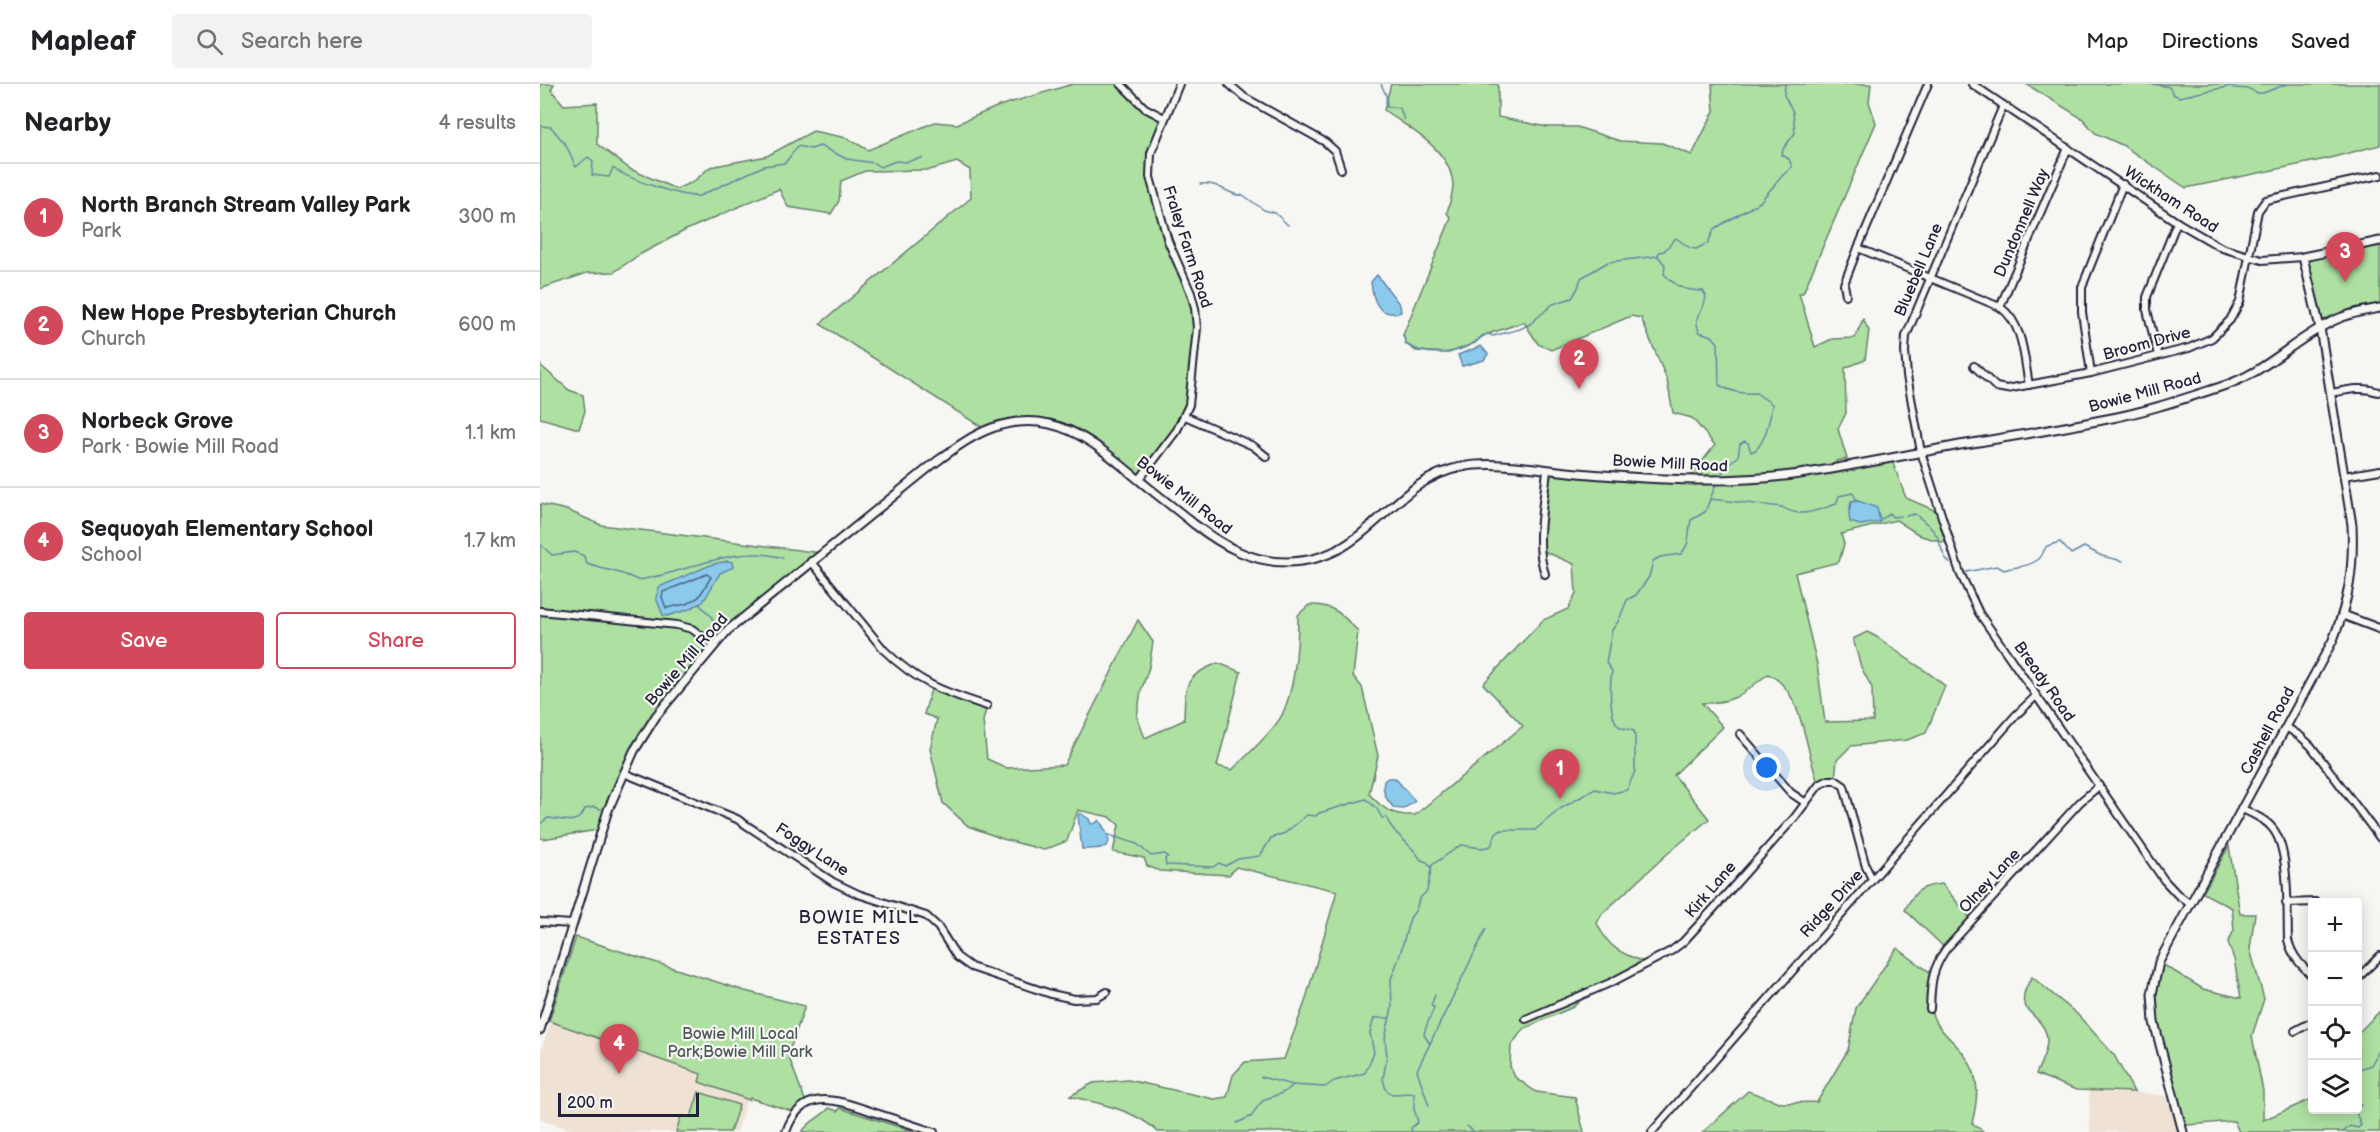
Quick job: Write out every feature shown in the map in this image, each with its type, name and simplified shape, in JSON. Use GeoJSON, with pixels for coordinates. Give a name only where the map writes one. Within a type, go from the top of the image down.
{"type":"FeatureCollection","features":[{"type":"Feature","properties":{"kind":"street"},"geometry":{"type":"LineString","coordinates":[[1121,84],[1145,108],[1164,118]]}},
{"type":"Feature","properties":{"kind":"street","name":"Fraley Farm Road"},"geometry":{"type":"LineString","coordinates":[[1139,480],[1177,430],[1189,405],[1197,318],[1191,293],[1168,241],[1150,177],[1151,153],[1179,84]]}},
{"type":"Feature","properties":{"kind":"street"},"geometry":{"type":"LineString","coordinates":[[1228,84],[1244,97],[1325,142],[1335,151],[1341,169]]}},
{"type":"Feature","properties":{"kind":"street"},"geometry":{"type":"LineString","coordinates":[[1846,295],[1844,284],[1928,84]]}},
{"type":"Feature","properties":{"kind":"street","name":"Wickham Road"},"geometry":{"type":"LineString","coordinates":[[1972,84],[2178,222],[2222,248],[2250,258],[2269,260],[2303,257],[2380,242]]}},
{"type":"Feature","properties":{"kind":"street","name":"Bluebell Lane"},"geometry":{"type":"LineString","coordinates":[[1921,452],[1907,376],[1905,342],[1929,278],[2003,106]]}},
{"type":"Feature","properties":{"kind":"street","name":"Dundonnell Way"},"geometry":{"type":"LineString","coordinates":[[2000,307],[2068,148]]}},
{"type":"Feature","properties":{"kind":"street","name":"Broom Drive"},"geometry":{"type":"LineString","coordinates":[[1974,366],[1998,388],[2007,389],[2091,373],[2202,343],[2223,329],[2240,302],[2258,211],[2266,200],[2380,175]]}},
{"type":"Feature","properties":{"kind":"street"},"geometry":{"type":"LineString","coordinates":[[2091,373],[2082,312],[2082,287],[2123,184]]}},
{"type":"Feature","properties":{"kind":"street"},"geometry":{"type":"LineString","coordinates":[[2158,355],[2147,310],[2147,297],[2178,222]]}},
{"type":"Feature","properties":{"kind":"street"},"geometry":{"type":"LineString","coordinates":[[1858,248],[2000,307],[2008,313],[2018,330],[2029,385]]}},
{"type":"Feature","properties":{"kind":"street"},"geometry":{"type":"LineString","coordinates":[[2306,270],[2315,254]]}},
{"type":"Feature","properties":{"kind":"street","name":"Cashell Road"},"geometry":{"type":"LineString","coordinates":[[2183,1132],[2154,1022],[2152,994],[2159,962],[2332,640],[2343,615],[2350,585],[2353,554],[2352,525],[2320,328],[2303,257]]}},
{"type":"Feature","properties":{"kind":"street","name":"Bowie Mill Road"},"geometry":{"type":"LineString","coordinates":[[540,1030],[608,810],[634,751],[656,716],[714,645],[753,608],[959,445],[997,426],[1019,422],[1044,423],[1073,431],[1107,451],[1139,480],[1222,544],[1242,554],[1264,560],[1293,562],[1318,558],[1353,541],[1367,531],[1415,486],[1448,470],[1465,466],[1485,465],[1713,482],[1793,476],[2110,419],[2225,386],[2254,374],[2320,328],[2347,315],[2380,308]]}},
{"type":"Feature","properties":{"kind":"street"},"geometry":{"type":"LineString","coordinates":[[2331,393],[2360,388],[2378,392]]}},
{"type":"Feature","properties":{"kind":"street"},"geometry":{"type":"LineString","coordinates":[[1185,416],[1252,446],[1267,457]]}},
{"type":"Feature","properties":{"kind":"street","name":"Bready Road"},"geometry":{"type":"LineString","coordinates":[[1921,452],[1966,589],[1979,613],[2164,880],[2189,903]]}},
{"type":"Feature","properties":{"kind":"street"},"geometry":{"type":"LineString","coordinates":[[1545,574],[1541,561],[1541,534],[1547,470]]}},
{"type":"Feature","properties":{"kind":"street"},"geometry":{"type":"LineString","coordinates":[[2344,476],[2380,470]]}},
{"type":"Feature","properties":{"kind":"street"},"geometry":{"type":"LineString","coordinates":[[812,561],[897,663],[932,686],[987,706]]}},
{"type":"Feature","properties":{"kind":"street"},"geometry":{"type":"LineString","coordinates":[[540,611],[677,625],[692,629],[714,645]]}},
{"type":"Feature","properties":{"kind":"street"},"geometry":{"type":"LineString","coordinates":[[2343,615],[2380,629]]}},
{"type":"Feature","properties":{"kind":"street","name":"Ridge Drive"},"geometry":{"type":"LineString","coordinates":[[1652,1132],[2016,715],[2036,696]]}},
{"type":"Feature","properties":{"kind":"street"},"geometry":{"type":"LineString","coordinates":[[2286,727],[2300,735],[2311,746],[2380,837]]}},
{"type":"Feature","properties":{"kind":"street"},"geometry":{"type":"LineString","coordinates":[[1740,734],[1791,793],[1806,803]]}},
{"type":"Feature","properties":{"kind":"street","name":"Foggy Lane"},"geometry":{"type":"LineString","coordinates":[[624,773],[737,819],[833,882],[858,894],[926,916],[938,927],[957,957],[971,967],[1051,994],[1074,999],[1097,998],[1107,992]]}},
{"type":"Feature","properties":{"kind":"street","name":"Kirk Lane"},"geometry":{"type":"LineString","coordinates":[[1526,1019],[1591,992],[1649,964],[1683,942],[1806,803],[1819,785],[1829,780],[1835,780],[1844,786],[1866,867],[1872,879]]}},
{"type":"Feature","properties":{"kind":"street","name":"Olney Lane"},"geometry":{"type":"LineString","coordinates":[[1930,1009],[1932,974],[1936,963],[1946,949],[2080,802],[2099,786]]}},
{"type":"Feature","properties":{"kind":"street"},"geometry":{"type":"LineString","coordinates":[[2241,808],[2267,822],[2279,838],[2284,857],[2288,940],[2291,952],[2308,971]]}},
{"type":"Feature","properties":{"kind":"street"},"geometry":{"type":"LineString","coordinates":[[2286,903],[2308,902]]}},
{"type":"Feature","properties":{"kind":"street"},"geometry":{"type":"LineString","coordinates":[[540,922],[572,924]]}},
{"type":"Feature","properties":{"kind":"street"},"geometry":{"type":"LineString","coordinates":[[2362,974],[2380,956]]}},
{"type":"Feature","properties":{"kind":"street"},"geometry":{"type":"LineString","coordinates":[[2295,1032],[2308,1025]]}},
{"type":"Feature","properties":{"kind":"street"},"geometry":{"type":"LineString","coordinates":[[786,1132],[795,1113],[805,1104],[829,1099],[934,1132]]}},
{"type":"Feature","properties":{"kind":"shaded area"},"geometry":{"type":"Polygon","coordinates":[[[556,1007],[692,1067],[703,1080],[748,1095],[737,1132],[579,1132],[540,1120],[540,1053],[556,1007]]]}},
{"type":"Feature","properties":{"kind":"shaded area"},"geometry":{"type":"Polygon","coordinates":[[[2089,1091],[2134,1092],[2173,1097],[2183,1132],[2090,1132],[2089,1091]]]}},
{"type":"Feature","properties":{"kind":"green space"},"geometry":{"type":"Polygon","coordinates":[[[540,84],[554,84],[551,90],[564,105],[597,103],[597,144],[630,169],[676,189],[693,182],[710,167],[767,156],[813,131],[847,138],[868,150],[935,122],[957,124],[999,106],[1073,84],[1126,84],[1146,106],[1164,118],[1151,153],[1150,177],[1191,293],[1197,328],[1185,416],[1139,480],[1073,431],[1019,422],[986,430],[820,324],[971,198],[970,170],[957,162],[930,170],[865,171],[841,181],[839,201],[831,214],[788,207],[779,189],[684,231],[639,255],[614,272],[587,273],[540,289],[540,84]]]}},
{"type":"Feature","properties":{"kind":"green space"},"geometry":{"type":"Polygon","coordinates":[[[1391,84],[1498,84],[1498,117],[1547,127],[1577,127],[1620,141],[1662,143],[1692,155],[1714,111],[1712,84],[1871,84],[1869,102],[1876,123],[1803,293],[1799,293],[1815,347],[1832,339],[1855,338],[1863,319],[1869,331],[1865,360],[1845,368],[1846,413],[1838,429],[1847,459],[1836,461],[1836,467],[1891,458],[1906,498],[1941,513],[1950,544],[1921,536],[1896,520],[1841,534],[1844,544],[1839,562],[1795,573],[1817,664],[1825,722],[1873,721],[1872,688],[1861,667],[1853,639],[1867,632],[1945,686],[1926,733],[1907,740],[1851,746],[1837,760],[1835,780],[1819,785],[1796,707],[1780,682],[1768,674],[1738,696],[1714,703],[1702,703],[1723,727],[1674,775],[1709,819],[1602,914],[1597,923],[1607,939],[1618,950],[1649,964],[1591,991],[1573,1007],[1523,1029],[1511,1046],[1510,1066],[1515,1077],[1536,1092],[1575,1097],[1584,1132],[1158,1132],[1149,1124],[1128,1113],[1070,1096],[1093,1083],[1128,1080],[1214,1099],[1227,1097],[1233,1075],[1245,1062],[1284,1059],[1305,1002],[1337,891],[1236,867],[1229,875],[1160,871],[1147,866],[1144,858],[1113,852],[1119,825],[1110,817],[1078,810],[1067,841],[1044,850],[1003,839],[968,826],[943,803],[930,749],[937,719],[924,714],[932,686],[987,706],[983,721],[987,759],[1007,768],[1064,765],[1138,620],[1153,642],[1137,717],[1145,738],[1184,720],[1186,690],[1198,673],[1218,663],[1241,672],[1217,766],[1232,770],[1266,736],[1282,715],[1287,704],[1297,653],[1298,615],[1309,605],[1325,606],[1342,615],[1358,631],[1353,676],[1362,687],[1378,756],[1369,794],[1389,811],[1415,815],[1523,726],[1483,684],[1543,620],[1568,609],[1576,593],[1574,564],[1541,550],[1547,470],[1687,481],[1715,445],[1692,418],[1673,413],[1667,380],[1641,318],[1631,316],[1551,350],[1538,344],[1524,322],[1482,336],[1475,343],[1449,353],[1416,351],[1406,344],[1403,335],[1451,218],[1447,213],[1453,185],[1445,161],[1437,150],[1384,110],[1391,84]]]}},
{"type":"Feature","properties":{"kind":"green space"},"geometry":{"type":"Polygon","coordinates":[[[2026,84],[2380,84],[2380,145],[2326,159],[2186,188],[2122,145],[2095,133],[2083,119],[2026,84]]]}},
{"type":"Feature","properties":{"kind":"green space"},"geometry":{"type":"Polygon","coordinates":[[[2380,241],[2380,308],[2320,328],[2303,257],[2380,241]]]}},
{"type":"Feature","properties":{"kind":"green space"},"geometry":{"type":"Polygon","coordinates":[[[540,365],[569,390],[583,395],[585,411],[579,429],[540,418],[540,365]]]}},
{"type":"Feature","properties":{"kind":"green space"},"geometry":{"type":"Polygon","coordinates":[[[540,504],[567,510],[601,525],[822,553],[727,631],[656,716],[624,773],[617,777],[597,830],[543,839],[540,837],[540,504]]]}},
{"type":"Feature","properties":{"kind":"green space"},"geometry":{"type":"Polygon","coordinates":[[[2229,846],[2240,914],[2255,914],[2250,949],[2264,999],[2252,1036],[2263,1091],[2263,1120],[2308,1101],[2308,1114],[2362,1114],[2362,1029],[2380,1011],[2380,1132],[2239,1132],[2234,1121],[2188,1125],[2178,1120],[2152,1006],[2159,962],[2203,989],[2241,998],[2234,959],[2228,943],[2234,930],[2232,908],[2203,893],[2229,846]]]}},
{"type":"Feature","properties":{"kind":"green space"},"geometry":{"type":"Polygon","coordinates":[[[1942,884],[1972,920],[1946,949],[1905,910],[1915,894],[1923,888],[1942,884]]]}},
{"type":"Feature","properties":{"kind":"green space","name":"Bowie Mill Local Park;Bowie Mill Park"},"geometry":{"type":"Polygon","coordinates":[[[576,937],[745,991],[805,1006],[788,1055],[805,1100],[791,1111],[750,1098],[749,1100],[699,1082],[701,1074],[549,1021],[576,937]]]}},
{"type":"Feature","properties":{"kind":"green space"},"geometry":{"type":"Polygon","coordinates":[[[1897,948],[1932,974],[1931,1012],[1938,1026],[1964,1054],[1974,1072],[1977,1091],[1972,1123],[1984,1132],[1703,1132],[1748,1091],[1782,1103],[1817,1102],[1848,1050],[1856,1008],[1897,948]]]}},
{"type":"Feature","properties":{"kind":"green space"},"geometry":{"type":"Polygon","coordinates":[[[2032,977],[2077,1014],[2114,1055],[2134,1092],[2076,1090],[2036,1074],[2044,1054],[2047,1038],[2042,1025],[2024,1004],[2026,989],[2032,977]]]}},
{"type":"Feature","properties":{"kind":"green space"},"geometry":{"type":"Polygon","coordinates":[[[699,1092],[739,1105],[730,1132],[676,1132],[681,1116],[691,1117],[699,1092]]]}},
{"type":"Feature","properties":{"kind":"green space"},"geometry":{"type":"Polygon","coordinates":[[[829,1108],[838,1111],[840,1108],[915,1132],[802,1132],[808,1124],[829,1108]]]}},
{"type":"Feature","properties":{"kind":"water"},"geometry":{"type":"Polygon","coordinates":[[[1377,275],[1400,305],[1401,312],[1387,313],[1378,306],[1373,296],[1371,282],[1377,275]]]}},
{"type":"Feature","properties":{"kind":"water"},"geometry":{"type":"Polygon","coordinates":[[[1481,346],[1488,354],[1484,360],[1462,366],[1458,355],[1481,346]]]}},
{"type":"Feature","properties":{"kind":"water"},"geometry":{"type":"Polygon","coordinates":[[[1858,501],[1877,508],[1880,522],[1860,525],[1850,522],[1851,502],[1858,501]]]}},
{"type":"Feature","properties":{"kind":"water"},"geometry":{"type":"Polygon","coordinates":[[[732,562],[733,567],[720,573],[703,602],[687,610],[663,615],[656,598],[659,587],[713,564],[732,562]]]}},
{"type":"Feature","properties":{"kind":"water"},"geometry":{"type":"Polygon","coordinates":[[[1388,778],[1395,778],[1415,801],[1403,809],[1394,808],[1384,792],[1384,781],[1388,778]]]}},
{"type":"Feature","properties":{"kind":"water"},"geometry":{"type":"Polygon","coordinates":[[[1080,813],[1089,819],[1091,824],[1099,820],[1108,836],[1108,845],[1082,849],[1078,816],[1080,813]]]}},
{"type":"Feature","properties":{"kind":"waterway"},"geometry":{"type":"LineString","coordinates":[[1381,84],[1386,95],[1387,107],[1400,108],[1404,120]]}},
{"type":"Feature","properties":{"kind":"waterway"},"geometry":{"type":"LineString","coordinates":[[1719,477],[1729,463],[1738,457],[1740,444],[1745,441],[1748,443],[1751,452],[1760,445],[1772,404],[1756,393],[1737,392],[1719,385],[1718,343],[1712,336],[1699,332],[1697,325],[1706,296],[1703,291],[1686,289],[1673,282],[1664,274],[1665,265],[1658,256],[1659,252],[1664,251],[1676,238],[1690,248],[1696,249],[1708,243],[1714,229],[1760,202],[1792,167],[1789,159],[1782,155],[1783,149],[1795,133],[1793,112],[1784,95],[1785,84]]}},
{"type":"Feature","properties":{"kind":"waterway"},"geometry":{"type":"LineString","coordinates":[[2154,84],[2169,87],[2173,94],[2179,97],[2231,86],[2263,93],[2287,84]]}},
{"type":"Feature","properties":{"kind":"waterway"},"geometry":{"type":"LineString","coordinates":[[540,126],[551,127],[566,145],[576,167],[588,157],[593,161],[592,175],[609,177],[613,168],[655,186],[691,196],[699,196],[764,166],[785,163],[798,146],[811,149],[820,146],[847,159],[874,163],[880,167],[896,161],[905,162],[922,158]]}},
{"type":"Feature","properties":{"kind":"waterway"},"geometry":{"type":"LineString","coordinates":[[1200,184],[1213,185],[1233,194],[1243,195],[1264,210],[1275,213],[1288,225]]}},
{"type":"Feature","properties":{"kind":"waterway"},"geometry":{"type":"LineString","coordinates":[[1403,335],[1406,344],[1430,353],[1464,348],[1488,334],[1493,336],[1530,324],[1553,304],[1572,298],[1581,278],[1608,262],[1658,256]]}},
{"type":"Feature","properties":{"kind":"waterway"},"geometry":{"type":"LineString","coordinates":[[1412,1132],[1411,1128],[1418,1122],[1414,1109],[1414,1093],[1392,1094],[1386,1090],[1383,1079],[1387,1057],[1385,1038],[1392,1008],[1391,979],[1410,918],[1416,910],[1419,899],[1427,891],[1432,865],[1461,845],[1482,848],[1491,846],[1496,833],[1502,830],[1535,830],[1560,809],[1595,789],[1613,793],[1627,790],[1635,771],[1635,737],[1634,731],[1620,727],[1613,716],[1610,691],[1612,671],[1606,663],[1612,630],[1627,600],[1636,595],[1649,577],[1653,561],[1660,557],[1681,554],[1688,541],[1691,520],[1705,512],[1716,484]]}},
{"type":"Feature","properties":{"kind":"waterway"},"geometry":{"type":"LineString","coordinates":[[1710,499],[1782,507],[1789,511],[1802,513],[1836,504],[1839,496],[1853,493],[1857,502]]}},
{"type":"Feature","properties":{"kind":"waterway"},"geometry":{"type":"LineString","coordinates":[[1880,517],[1882,519],[1890,513],[1892,517],[1901,516]]}},
{"type":"Feature","properties":{"kind":"waterway"},"geometry":{"type":"LineString","coordinates":[[1906,516],[1915,514],[1930,527],[1950,563]]}},
{"type":"Feature","properties":{"kind":"waterway"},"geometry":{"type":"LineString","coordinates":[[1966,572],[1997,566],[2004,570],[2026,565],[2039,559],[2047,546],[2060,542],[2071,554],[2084,547],[2102,556],[2123,561]]}},
{"type":"Feature","properties":{"kind":"waterway"},"geometry":{"type":"LineString","coordinates":[[540,544],[552,555],[574,552],[584,556],[587,564],[637,580],[746,554],[764,554],[783,558]]}},
{"type":"Feature","properties":{"kind":"waterway"},"geometry":{"type":"LineString","coordinates":[[699,604],[711,616],[716,628]]}},
{"type":"Feature","properties":{"kind":"waterway"},"geometry":{"type":"LineString","coordinates":[[1109,835],[1137,844],[1151,856],[1165,854],[1168,856],[1165,859],[1166,865],[1213,867],[1219,863],[1225,866],[1238,859],[1260,856],[1271,838],[1285,833],[1307,815],[1316,816],[1319,813],[1366,799],[1377,809],[1382,818],[1386,817],[1393,829],[1431,868]]}},
{"type":"Feature","properties":{"kind":"waterway"},"geometry":{"type":"LineString","coordinates":[[540,824],[548,818],[570,821],[582,815],[585,809],[594,807],[601,809]]}},
{"type":"Feature","properties":{"kind":"waterway"},"geometry":{"type":"LineString","coordinates":[[1429,1106],[1417,1070],[1486,929]]}},
{"type":"Feature","properties":{"kind":"waterway"},"geometry":{"type":"LineString","coordinates":[[1430,1044],[1424,1035],[1434,1007],[1431,1006],[1435,995]]}},
{"type":"Feature","properties":{"kind":"waterway"},"geometry":{"type":"LineString","coordinates":[[1261,1077],[1293,1085],[1325,1087],[1334,1081],[1365,1073],[1374,1053],[1370,1033],[1374,1018],[1389,1018]]}},
{"type":"Feature","properties":{"kind":"waterway"},"geometry":{"type":"LineString","coordinates":[[2362,1068],[2371,1065],[2380,1049]]}},
{"type":"Feature","properties":{"kind":"waterway"},"geometry":{"type":"LineString","coordinates":[[1237,1123],[1252,1116],[1266,1099],[1282,1093],[1293,1085]]}},
{"type":"Feature","properties":{"kind":"waterway"},"geometry":{"type":"LineString","coordinates":[[2343,1132],[2350,1126],[2358,1128],[2361,1125],[2356,1114]]}},
{"type":"Feature","properties":{"kind":"waterway"},"geometry":{"type":"LineString","coordinates":[[1467,1126],[1474,1132]]}},
{"type":"Feature","properties":{"kind":"place","name":"Norbeck Grove"},"geometry":{"type":"Point","coordinates":[2345,282]}},
{"type":"Feature","properties":{"kind":"place","name":"New Hope Presbyterian Church"},"geometry":{"type":"Point","coordinates":[1579,389]}},
{"type":"Feature","properties":{"kind":"place","name":"North Branch Stream Valley Park"},"geometry":{"type":"Point","coordinates":[1560,799]}},
{"type":"Feature","properties":{"kind":"place","name":"Sequoyah Elementary School"},"geometry":{"type":"Point","coordinates":[619,1074]}},
{"type":"Feature","properties":{"kind":"district","name":"BOWIE MILL ESTATES"},"geometry":{"type":"Point","coordinates":[859,927]}}]}
